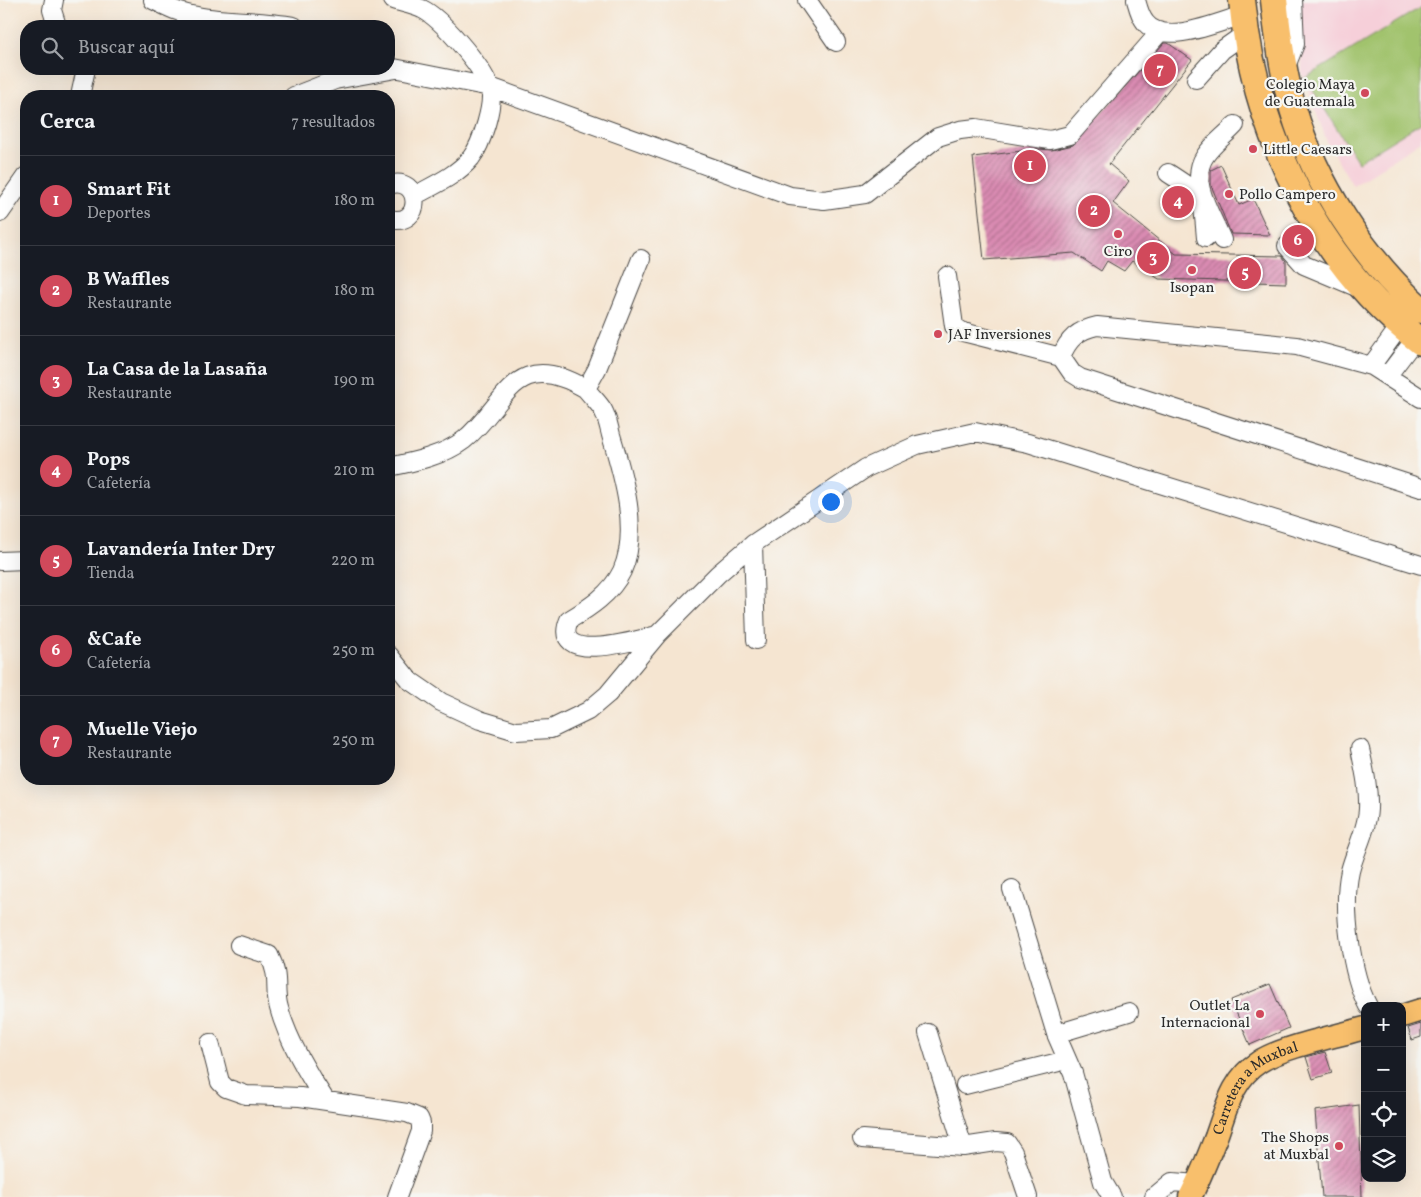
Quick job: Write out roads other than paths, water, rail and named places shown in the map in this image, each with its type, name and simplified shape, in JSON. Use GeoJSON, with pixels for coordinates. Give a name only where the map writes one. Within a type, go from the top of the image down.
{"type":"FeatureCollection","features":[{"type":"Feature","properties":{"kind":"highway"},"geometry":{"type":"LineString","coordinates":[[1274,0],[1284,71],[1301,132],[1327,192],[1344,218],[1386,273],[1421,310]]}},
{"type":"Feature","properties":{"kind":"highway"},"geometry":{"type":"LineString","coordinates":[[1244,16],[1258,86],[1286,171],[1321,233],[1379,307],[1412,335]]}},
{"type":"Feature","properties":{"kind":"main road"},"geometry":{"type":"LineString","coordinates":[[1406,1015],[1421,1010]]}},
{"type":"Feature","properties":{"kind":"main road","name":"Carretera a Muxbal"},"geometry":{"type":"LineString","coordinates":[[1193,1191],[1228,1103],[1238,1081],[1248,1070],[1260,1061],[1279,1053],[1361,1029]]}},
{"type":"Feature","properties":{"kind":"street"},"geometry":{"type":"LineString","coordinates":[[54,0],[52,10],[55,20]]}},
{"type":"Feature","properties":{"kind":"street"},"geometry":{"type":"LineString","coordinates":[[153,0],[180,12],[198,17],[250,20]]}},
{"type":"Feature","properties":{"kind":"street"},"geometry":{"type":"LineString","coordinates":[[393,0],[422,9],[441,21],[490,87],[489,108],[483,135],[471,158],[455,173],[414,196]]}},
{"type":"Feature","properties":{"kind":"street"},"geometry":{"type":"LineString","coordinates":[[807,0],[836,42]]}},
{"type":"Feature","properties":{"kind":"street"},"geometry":{"type":"LineString","coordinates":[[1136,0],[1145,22],[1158,33],[1176,34],[1244,16]]}},
{"type":"Feature","properties":{"kind":"street"},"geometry":{"type":"LineString","coordinates":[[1284,71],[1295,44],[1294,0]]}},
{"type":"Feature","properties":{"kind":"street"},"geometry":{"type":"LineString","coordinates":[[1196,79],[1222,50],[1244,16]]}},
{"type":"Feature","properties":{"kind":"street"},"geometry":{"type":"LineString","coordinates":[[395,69],[490,87],[790,196],[824,200],[865,194],[938,137],[960,130],[976,128],[1050,140],[1070,135],[1158,33]]}},
{"type":"Feature","properties":{"kind":"street"},"geometry":{"type":"LineString","coordinates":[[81,90],[85,75]]}},
{"type":"Feature","properties":{"kind":"street"},"geometry":{"type":"LineString","coordinates":[[309,90],[335,80],[359,75]]}},
{"type":"Feature","properties":{"kind":"street"},"geometry":{"type":"LineString","coordinates":[[1168,173],[1197,192],[1214,239],[1198,181],[1199,170],[1206,156],[1235,124]]}},
{"type":"Feature","properties":{"kind":"street"},"geometry":{"type":"LineString","coordinates":[[0,212],[20,184]]}},
{"type":"Feature","properties":{"kind":"street"},"geometry":{"type":"LineString","coordinates":[[395,185],[402,184],[410,188],[414,196],[415,206],[410,215],[401,220],[395,220]]}},
{"type":"Feature","properties":{"kind":"street"},"geometry":{"type":"LineString","coordinates":[[1287,246],[1304,264],[1367,291]]}},
{"type":"Feature","properties":{"kind":"street"},"geometry":{"type":"LineString","coordinates":[[586,389],[597,369],[642,259]]}},
{"type":"Feature","properties":{"kind":"street"},"geometry":{"type":"LineString","coordinates":[[947,276],[954,326],[958,329],[1061,358],[1072,373],[1080,378],[1421,488]]}},
{"type":"Feature","properties":{"kind":"street"},"geometry":{"type":"LineString","coordinates":[[1061,358],[1066,346],[1074,336],[1086,329],[1097,326],[1297,346],[1371,366],[1388,375],[1421,398]]}},
{"type":"Feature","properties":{"kind":"street"},"geometry":{"type":"LineString","coordinates":[[1371,366],[1412,335]]}},
{"type":"Feature","properties":{"kind":"street"},"geometry":{"type":"LineString","coordinates":[[1388,375],[1412,335]]}},
{"type":"Feature","properties":{"kind":"street"},"geometry":{"type":"LineString","coordinates":[[395,465],[446,450],[464,440],[504,392],[517,382],[535,374],[553,375],[571,380],[586,389],[604,411],[617,454],[629,524],[628,549],[622,571],[613,586],[586,610],[569,620],[566,626],[567,639],[573,644],[594,647],[657,635]]}},
{"type":"Feature","properties":{"kind":"street"},"geometry":{"type":"LineString","coordinates":[[395,662],[409,680],[441,702],[499,727],[533,732],[551,729],[588,711],[608,694],[657,635],[718,574],[753,544],[866,468],[917,445],[975,432],[1028,443],[1421,565]]}},
{"type":"Feature","properties":{"kind":"street"},"geometry":{"type":"LineString","coordinates":[[753,544],[756,640]]}},
{"type":"Feature","properties":{"kind":"street"},"geometry":{"type":"LineString","coordinates":[[0,561],[20,560]]}},
{"type":"Feature","properties":{"kind":"street"},"geometry":{"type":"LineString","coordinates":[[1360,749],[1367,790],[1368,810],[1350,874],[1347,899],[1353,955],[1366,1002]]}},
{"type":"Feature","properties":{"kind":"street"},"geometry":{"type":"LineString","coordinates":[[1012,889],[1056,1034],[1073,1073],[1103,1182],[1112,1197]]}},
{"type":"Feature","properties":{"kind":"street"},"geometry":{"type":"LineString","coordinates":[[239,945],[269,955],[276,968],[278,1006],[312,1081],[326,1101]]}},
{"type":"Feature","properties":{"kind":"street"},"geometry":{"type":"LineString","coordinates":[[1056,1034],[1129,1012]]}},
{"type":"Feature","properties":{"kind":"street"},"geometry":{"type":"LineString","coordinates":[[928,1033],[964,1147]]}},
{"type":"Feature","properties":{"kind":"street"},"geometry":{"type":"LineString","coordinates":[[210,1044],[220,1082],[226,1088],[246,1094],[288,1096],[408,1113],[419,1118],[421,1131],[396,1197]]}},
{"type":"Feature","properties":{"kind":"street"},"geometry":{"type":"LineString","coordinates":[[965,1085],[1067,1060]]}},
{"type":"Feature","properties":{"kind":"street"},"geometry":{"type":"LineString","coordinates":[[862,1140],[964,1147],[996,1142],[1006,1143],[1013,1152],[1028,1197]]}},
{"type":"Feature","properties":{"kind":"street"},"geometry":{"type":"LineString","coordinates":[[1154,1197],[1172,1182],[1193,1191]]}},
{"type":"Feature","properties":{"kind":"place","name":"Muelle Viejo"},"geometry":{"type":"Point","coordinates":[1160,70]}},
{"type":"Feature","properties":{"kind":"place","name":"Colegio Maya de Guatemala"},"geometry":{"type":"Point","coordinates":[1365,93]}},
{"type":"Feature","properties":{"kind":"place","name":"Little Caesars"},"geometry":{"type":"Point","coordinates":[1253,149]}},
{"type":"Feature","properties":{"kind":"place","name":"Smart Fit"},"geometry":{"type":"Point","coordinates":[1030,166]}},
{"type":"Feature","properties":{"kind":"place","name":"Pollo Campero"},"geometry":{"type":"Point","coordinates":[1229,194]}},
{"type":"Feature","properties":{"kind":"place","name":"Pops"},"geometry":{"type":"Point","coordinates":[1178,202]}},
{"type":"Feature","properties":{"kind":"place","name":"B Waffles"},"geometry":{"type":"Point","coordinates":[1094,211]}},
{"type":"Feature","properties":{"kind":"place","name":"Ciro"},"geometry":{"type":"Point","coordinates":[1118,234]}},
{"type":"Feature","properties":{"kind":"place","name":"&Cafe"},"geometry":{"type":"Point","coordinates":[1298,241]}},
{"type":"Feature","properties":{"kind":"place","name":"La Casa de la Lasaña"},"geometry":{"type":"Point","coordinates":[1153,258]}},
{"type":"Feature","properties":{"kind":"place","name":"Isopan"},"geometry":{"type":"Point","coordinates":[1192,270]}},
{"type":"Feature","properties":{"kind":"place","name":"Lavandería Inter Dry"},"geometry":{"type":"Point","coordinates":[1245,273]}},
{"type":"Feature","properties":{"kind":"place","name":"JAF Inversiones"},"geometry":{"type":"Point","coordinates":[938,334]}},
{"type":"Feature","properties":{"kind":"place","name":"Outlet La Internacional"},"geometry":{"type":"Point","coordinates":[1260,1014]}},
{"type":"Feature","properties":{"kind":"place","name":"The Shops at Muxbal"},"geometry":{"type":"Point","coordinates":[1339,1146]}}]}
